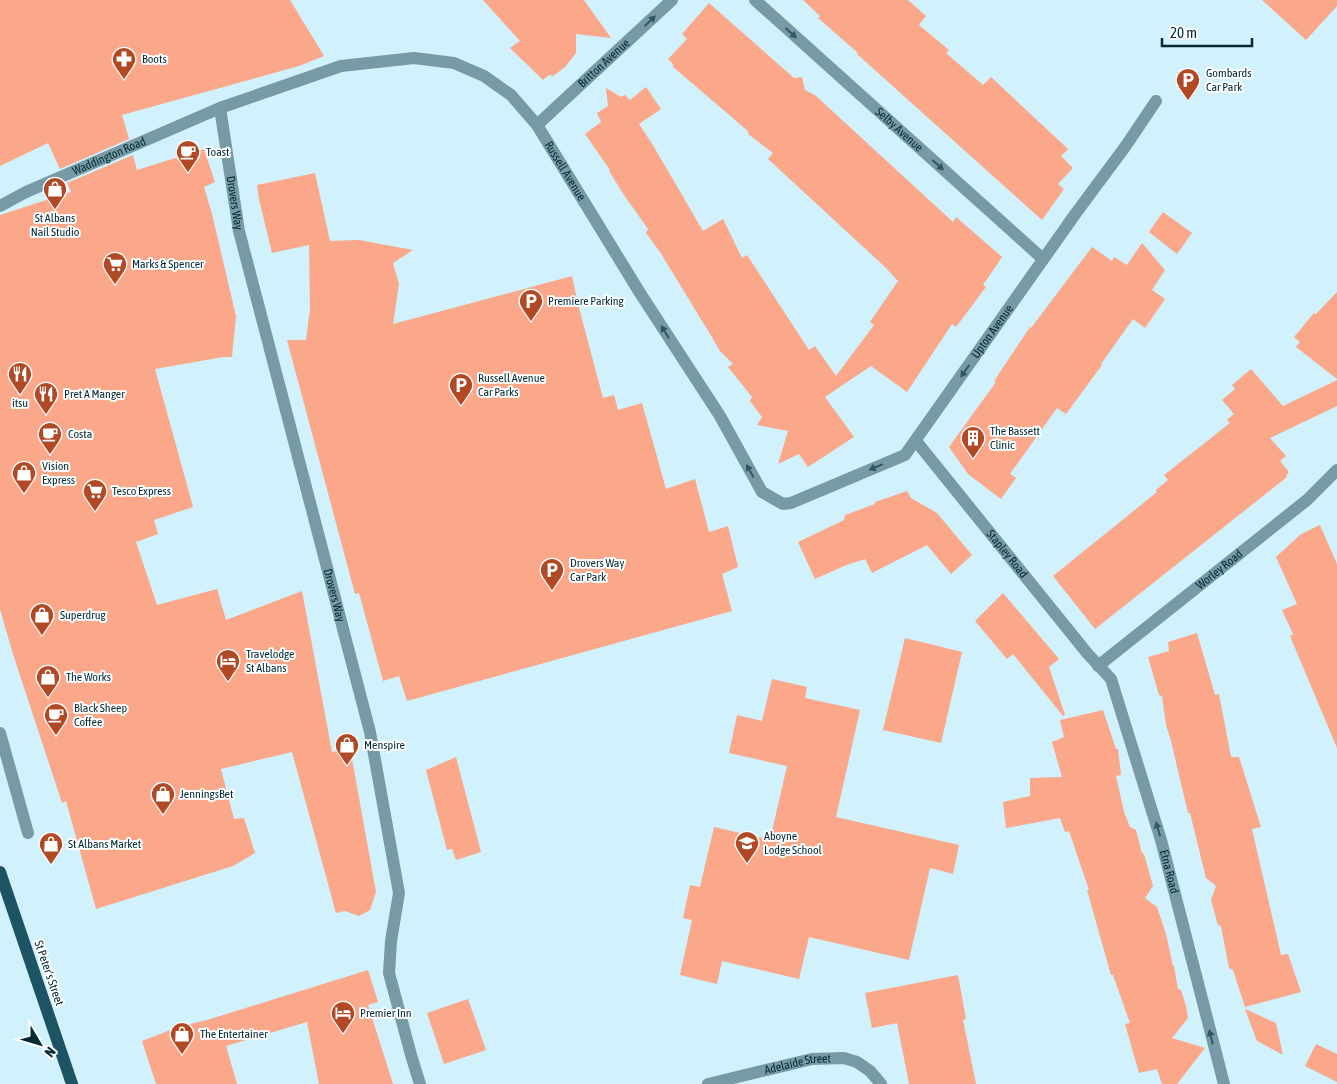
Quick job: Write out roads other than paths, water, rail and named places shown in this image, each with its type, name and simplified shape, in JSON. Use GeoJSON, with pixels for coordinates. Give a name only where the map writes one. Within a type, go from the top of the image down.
{"type":"FeatureCollection","features":[{"type":"Feature","properties":{"kind":"main road","name":"St Peter's Street"},"geometry":{"type":"LineString","coordinates":[[0,872],[72,1084]]}},
{"type":"Feature","properties":{"kind":"street","name":"Britton Avenue"},"geometry":{"type":"LineString","coordinates":[[537,125],[672,0]]}},
{"type":"Feature","properties":{"kind":"street","name":"Selby Avenue"},"geometry":{"type":"LineString","coordinates":[[755,0],[1043,259]]}},
{"type":"Feature","properties":{"kind":"street","name":"Russell Avenue"},"geometry":{"type":"LineString","coordinates":[[220,108],[341,66],[414,58],[454,63],[484,76],[511,95],[537,125],[604,236],[720,416],[762,492],[783,504]]}},
{"type":"Feature","properties":{"kind":"street","name":"Upton Avenue"},"geometry":{"type":"LineString","coordinates":[[783,504],[790,503],[905,454],[1156,101]]}},
{"type":"Feature","properties":{"kind":"street","name":"Waddington Road"},"geometry":{"type":"LineString","coordinates":[[0,206],[26,192],[220,108]]}},
{"type":"Feature","properties":{"kind":"street","name":"Drovers Way"},"geometry":{"type":"LineString","coordinates":[[220,108],[239,231],[370,732],[399,893],[391,941],[389,973],[410,1055],[420,1084]]}},
{"type":"Feature","properties":{"kind":"street","name":"Stapley Road"},"geometry":{"type":"LineString","coordinates":[[916,441],[1098,666]]}},
{"type":"Feature","properties":{"kind":"street","name":"Worley Road"},"geometry":{"type":"LineString","coordinates":[[1098,666],[1307,500],[1336,473]]}},
{"type":"Feature","properties":{"kind":"street","name":"Etna Road"},"geometry":{"type":"LineString","coordinates":[[1098,666],[1111,679],[1161,840],[1224,1084]]}},
{"type":"Feature","properties":{"kind":"street"},"geometry":{"type":"LineString","coordinates":[[0,733],[28,833]]}},
{"type":"Feature","properties":{"kind":"street","name":"Adelaide Street"},"geometry":{"type":"LineString","coordinates":[[708,1084],[812,1059],[844,1058],[864,1066],[881,1084]]}},
{"type":"Feature","properties":{"kind":"place","name":"Boots"},"geometry":{"type":"Point","coordinates":[124,80]}},
{"type":"Feature","properties":{"kind":"place","name":"Gombards Car Park"},"geometry":{"type":"Point","coordinates":[1188,101]}},
{"type":"Feature","properties":{"kind":"place","name":"Toast"},"geometry":{"type":"Point","coordinates":[188,173]}},
{"type":"Feature","properties":{"kind":"place","name":"St Albans Nail Studio"},"geometry":{"type":"Point","coordinates":[55,210]}},
{"type":"Feature","properties":{"kind":"place","name":"Marks & Spencer"},"geometry":{"type":"Point","coordinates":[115,285]}},
{"type":"Feature","properties":{"kind":"place","name":"Premiere Parking"},"geometry":{"type":"Point","coordinates":[531,322]}},
{"type":"Feature","properties":{"kind":"place","name":"itsu"},"geometry":{"type":"Point","coordinates":[20,395]}},
{"type":"Feature","properties":{"kind":"place","name":"Russell Avenue Car Parks"},"geometry":{"type":"Point","coordinates":[461,406]}},
{"type":"Feature","properties":{"kind":"place","name":"Pret A Manger"},"geometry":{"type":"Point","coordinates":[46,415]}},
{"type":"Feature","properties":{"kind":"place","name":"Costa"},"geometry":{"type":"Point","coordinates":[50,455]}},
{"type":"Feature","properties":{"kind":"place","name":"The Bassett Clinic"},"geometry":{"type":"Point","coordinates":[973,459]}},
{"type":"Feature","properties":{"kind":"place","name":"Vision Express"},"geometry":{"type":"Point","coordinates":[24,494]}},
{"type":"Feature","properties":{"kind":"place","name":"Tesco Express"},"geometry":{"type":"Point","coordinates":[95,512]}},
{"type":"Feature","properties":{"kind":"place","name":"Drovers Way Car Park"},"geometry":{"type":"Point","coordinates":[552,591]}},
{"type":"Feature","properties":{"kind":"place","name":"Superdrug"},"geometry":{"type":"Point","coordinates":[42,636]}},
{"type":"Feature","properties":{"kind":"place","name":"Travelodge St Albans"},"geometry":{"type":"Point","coordinates":[228,682]}},
{"type":"Feature","properties":{"kind":"place","name":"The Works"},"geometry":{"type":"Point","coordinates":[48,698]}},
{"type":"Feature","properties":{"kind":"place","name":"Black Sheep Coffee"},"geometry":{"type":"Point","coordinates":[56,736]}},
{"type":"Feature","properties":{"kind":"place","name":"Menspire"},"geometry":{"type":"Point","coordinates":[347,766]}},
{"type":"Feature","properties":{"kind":"place","name":"JenningsBet"},"geometry":{"type":"Point","coordinates":[163,815]}},
{"type":"Feature","properties":{"kind":"place","name":"Aboyne Lodge School"},"geometry":{"type":"Point","coordinates":[747,864]}},
{"type":"Feature","properties":{"kind":"place","name":"St Albans Market"},"geometry":{"type":"Point","coordinates":[51,865]}},
{"type":"Feature","properties":{"kind":"place","name":"Premier Inn"},"geometry":{"type":"Point","coordinates":[343,1034]}},
{"type":"Feature","properties":{"kind":"place","name":"The Entertainer"},"geometry":{"type":"Point","coordinates":[182,1055]}}]}
